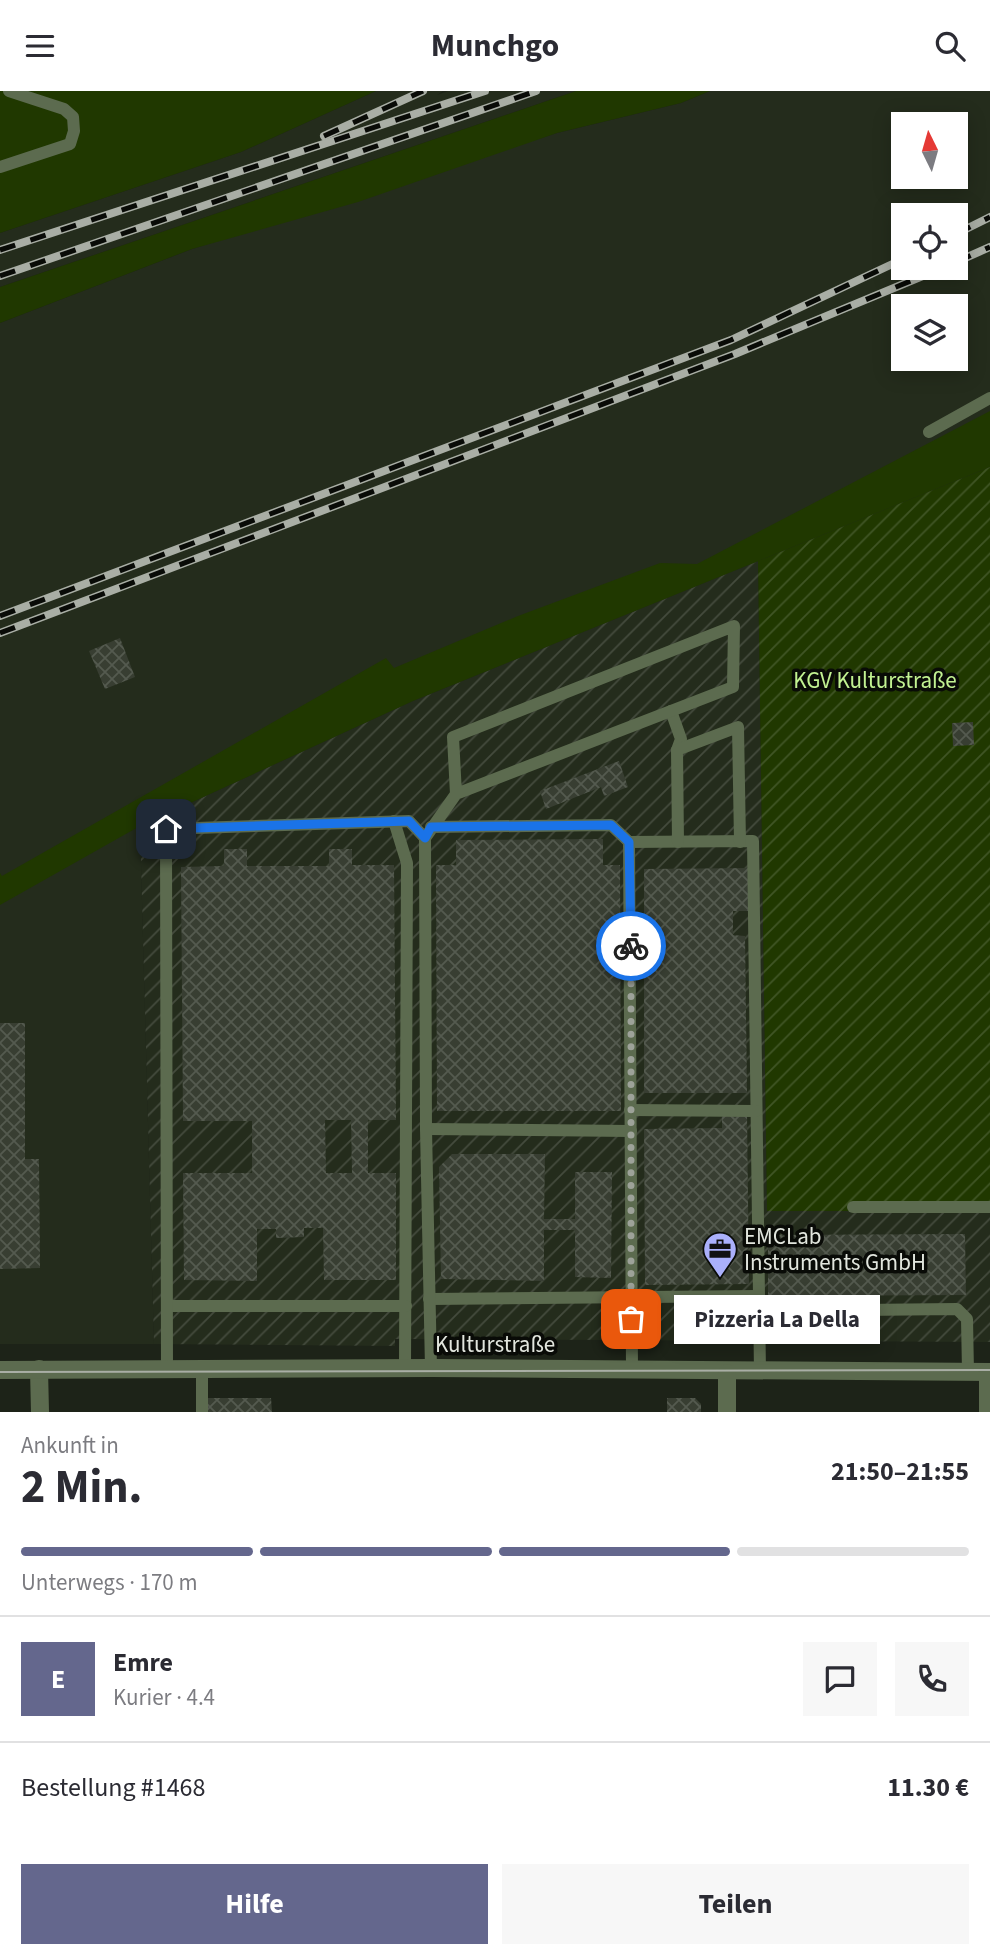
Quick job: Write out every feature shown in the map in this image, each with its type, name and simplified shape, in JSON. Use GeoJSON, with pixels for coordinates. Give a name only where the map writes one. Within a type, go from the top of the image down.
{"type":"FeatureCollection","features":[{"type":"Feature","properties":{"kind":"street","name":"Kulturstraße"},"geometry":{"type":"LineString","coordinates":[[0,1370],[432,1368],[727,1373],[989,1372]]}},
{"type":"Feature","properties":{"kind":"street"},"geometry":{"type":"LineString","coordinates":[[39,1369],[40,1412]]}},
{"type":"Feature","properties":{"kind":"street"},"geometry":{"type":"LineString","coordinates":[[988,1412],[989,1372]]}},
{"type":"Feature","properties":{"kind":"street"},"geometry":{"type":"LineString","coordinates":[[727,1373],[727,1412]]}},
{"type":"Feature","properties":{"kind":"lane"},"geometry":{"type":"LineString","coordinates":[[0,167],[70,144],[74,131],[73,117],[64,109],[9,91]]}},
{"type":"Feature","properties":{"kind":"lane"},"geometry":{"type":"LineString","coordinates":[[929,432],[990,398]]}},
{"type":"Feature","properties":{"kind":"lane"},"geometry":{"type":"LineString","coordinates":[[432,1368],[426,1129],[428,833],[456,794],[733,687],[734,625],[453,737],[456,794]]}},
{"type":"Feature","properties":{"kind":"lane"},"geometry":{"type":"LineString","coordinates":[[671,712],[681,739],[677,750],[678,842]]}},
{"type":"Feature","properties":{"kind":"lane"},"geometry":{"type":"LineString","coordinates":[[677,750],[738,727],[740,842]]}},
{"type":"Feature","properties":{"kind":"lane"},"geometry":{"type":"LineString","coordinates":[[394,821],[407,863],[405,1368]]}},
{"type":"Feature","properties":{"kind":"lane"},"geometry":{"type":"LineString","coordinates":[[167,1370],[166,829],[409,821],[428,833],[611,825],[629,842],[753,841],[760,1373]]}},
{"type":"Feature","properties":{"kind":"lane"},"geometry":{"type":"LineString","coordinates":[[629,842],[632,1370]]}},
{"type":"Feature","properties":{"kind":"lane"},"geometry":{"type":"LineString","coordinates":[[631,1110],[756,1111]]}},
{"type":"Feature","properties":{"kind":"lane"},"geometry":{"type":"LineString","coordinates":[[426,1129],[631,1131]]}},
{"type":"Feature","properties":{"kind":"lane"},"geometry":{"type":"LineString","coordinates":[[853,1207],[990,1207]]}},
{"type":"Feature","properties":{"kind":"lane"},"geometry":{"type":"LineString","coordinates":[[429,1299],[631,1295],[758,1296]]}},
{"type":"Feature","properties":{"kind":"lane"},"geometry":{"type":"LineString","coordinates":[[167,1306],[406,1306]]}},
{"type":"Feature","properties":{"kind":"lane"},"geometry":{"type":"LineString","coordinates":[[758,1311],[957,1309],[967,1319],[968,1373]]}},
{"type":"Feature","properties":{"kind":"lane"},"geometry":{"type":"LineString","coordinates":[[202,1369],[202,1412]]}},
{"type":"Feature","properties":{"kind":"shaded area"},"geometry":{"type":"Polygon","coordinates":[[[376,91],[443,91],[437,95],[448,91],[576,91],[0,287],[0,233],[241,152],[376,91]]]}},
{"type":"Feature","properties":{"kind":"shaded area"},"geometry":{"type":"Polygon","coordinates":[[[710,91],[990,91],[990,467],[413,701],[140,826],[154,1344],[0,1344],[0,323],[192,249],[557,133],[681,103],[710,91]]]}},
{"type":"Feature","properties":{"kind":"shaded area"},"geometry":{"type":"Polygon","coordinates":[[[758,561],[767,1210],[990,1211],[990,1342],[395,1339],[395,1346],[154,1344],[140,826],[413,701],[758,561]]]}},
{"type":"Feature","properties":{"kind":"green space"},"geometry":{"type":"Polygon","coordinates":[[[0,91],[376,91],[241,152],[0,233],[0,91]]]}},
{"type":"Feature","properties":{"kind":"green space"},"geometry":{"type":"Polygon","coordinates":[[[576,91],[710,91],[681,103],[557,133],[358,202],[192,249],[0,323],[0,287],[576,91]]]}},
{"type":"Feature","properties":{"kind":"green space"},"geometry":{"type":"Polygon","coordinates":[[[990,411],[990,467],[413,701],[140,826],[0,905],[0,873],[2,876],[386,658],[394,668],[518,616],[660,563],[697,564],[990,411]]]}},
{"type":"Feature","properties":{"kind":"green space","name":"KGV Kulturstraße"},"geometry":{"type":"Polygon","coordinates":[[[990,467],[990,1211],[767,1211],[758,561],[990,467]]]}},
{"type":"Feature","properties":{"kind":"building"},"geometry":{"type":"Polygon","coordinates":[[[120,638],[135,677],[105,689],[89,651],[120,638]]]}},
{"type":"Feature","properties":{"kind":"building"},"geometry":{"type":"Polygon","coordinates":[[[973,722],[974,745],[953,746],[952,723],[973,722]]]}},
{"type":"Feature","properties":{"kind":"building"},"geometry":{"type":"Polygon","coordinates":[[[619,761],[628,787],[604,796],[601,787],[546,809],[540,791],[619,761]]]}},
{"type":"Feature","properties":{"kind":"building"},"geometry":{"type":"Polygon","coordinates":[[[603,839],[603,865],[620,865],[621,1111],[437,1111],[436,865],[456,865],[456,840],[603,839]]]}},
{"type":"Feature","properties":{"kind":"building"},"geometry":{"type":"Polygon","coordinates":[[[224,849],[247,849],[247,866],[329,866],[329,849],[352,849],[352,865],[394,865],[396,1120],[368,1120],[368,1173],[396,1173],[396,1280],[324,1280],[323,1228],[304,1228],[304,1237],[276,1238],[276,1229],[257,1229],[257,1281],[184,1280],[183,1173],[252,1173],[252,1121],[183,1121],[181,867],[224,866],[224,849]],[[325,1120],[326,1173],[352,1173],[351,1120],[325,1120]]]}},
{"type":"Feature","properties":{"kind":"building"},"geometry":{"type":"Polygon","coordinates":[[[750,868],[751,911],[733,911],[733,935],[745,936],[747,1093],[644,1093],[644,869],[750,868]]]}},
{"type":"Feature","properties":{"kind":"building"},"geometry":{"type":"Polygon","coordinates":[[[0,1023],[25,1023],[25,1159],[39,1159],[40,1268],[0,1269],[0,1023]]]}},
{"type":"Feature","properties":{"kind":"building"},"geometry":{"type":"Polygon","coordinates":[[[722,1115],[747,1115],[749,1284],[645,1285],[644,1129],[722,1128],[722,1115]]]}},
{"type":"Feature","properties":{"kind":"building"},"geometry":{"type":"Polygon","coordinates":[[[452,1154],[545,1154],[544,1219],[575,1219],[575,1172],[612,1172],[611,1278],[575,1277],[575,1230],[544,1230],[544,1281],[441,1279],[439,1167],[452,1154]]]}},
{"type":"Feature","properties":{"kind":"building"},"geometry":{"type":"Polygon","coordinates":[[[965,1234],[966,1295],[768,1296],[768,1235],[965,1234]]]}},
{"type":"Feature","properties":{"kind":"building"},"geometry":{"type":"Polygon","coordinates":[[[207,1398],[271,1398],[272,1412],[207,1412],[207,1398]]]}},
{"type":"Feature","properties":{"kind":"building"},"geometry":{"type":"Polygon","coordinates":[[[667,1398],[695,1398],[701,1404],[701,1412],[667,1412],[667,1398]]]}},
{"type":"Feature","properties":{"kind":"tram line"},"geometry":{"type":"LineString","coordinates":[[0,1372],[990,1370]]}},
{"type":"Feature","properties":{"kind":"railway"},"geometry":{"type":"LineString","coordinates":[[324,136],[423,91]]}},
{"type":"Feature","properties":{"kind":"railway"},"geometry":{"type":"LineString","coordinates":[[0,250],[485,91]]}},
{"type":"Feature","properties":{"kind":"railway"},"geometry":{"type":"LineString","coordinates":[[0,276],[536,91]]}},
{"type":"Feature","properties":{"kind":"railway"},"geometry":{"type":"LineString","coordinates":[[968,228],[990,217]]}},
{"type":"Feature","properties":{"kind":"railway"},"geometry":{"type":"LineString","coordinates":[[968,257],[990,247]]}},
{"type":"Feature","properties":{"kind":"railway"},"geometry":{"type":"LineString","coordinates":[[0,616],[731,340],[891,265]]}},
{"type":"Feature","properties":{"kind":"railway"},"geometry":{"type":"LineString","coordinates":[[0,633],[735,354],[913,280]]}},
{"type":"Feature","properties":{"kind":"way so far"},"geometry":{"type":"LineString","coordinates":[[631,946],[631,1319]]}},
{"type":"Feature","properties":{"kind":"place","name":"EMCLab Instruments GmbH"},"geometry":{"type":"Point","coordinates":[720,1279]}},
{"type":"Feature","properties":{"kind":"place","name":"Pizzeria La Della"},"geometry":{"type":"Point","coordinates":[631,1319]}},
{"type":"Feature","properties":{"kind":"route"},"geometry":{"type":"LineString","coordinates":[[166,829],[185,826],[409,821],[425,838],[431,827],[611,825],[629,842],[631,946]]}}]}
